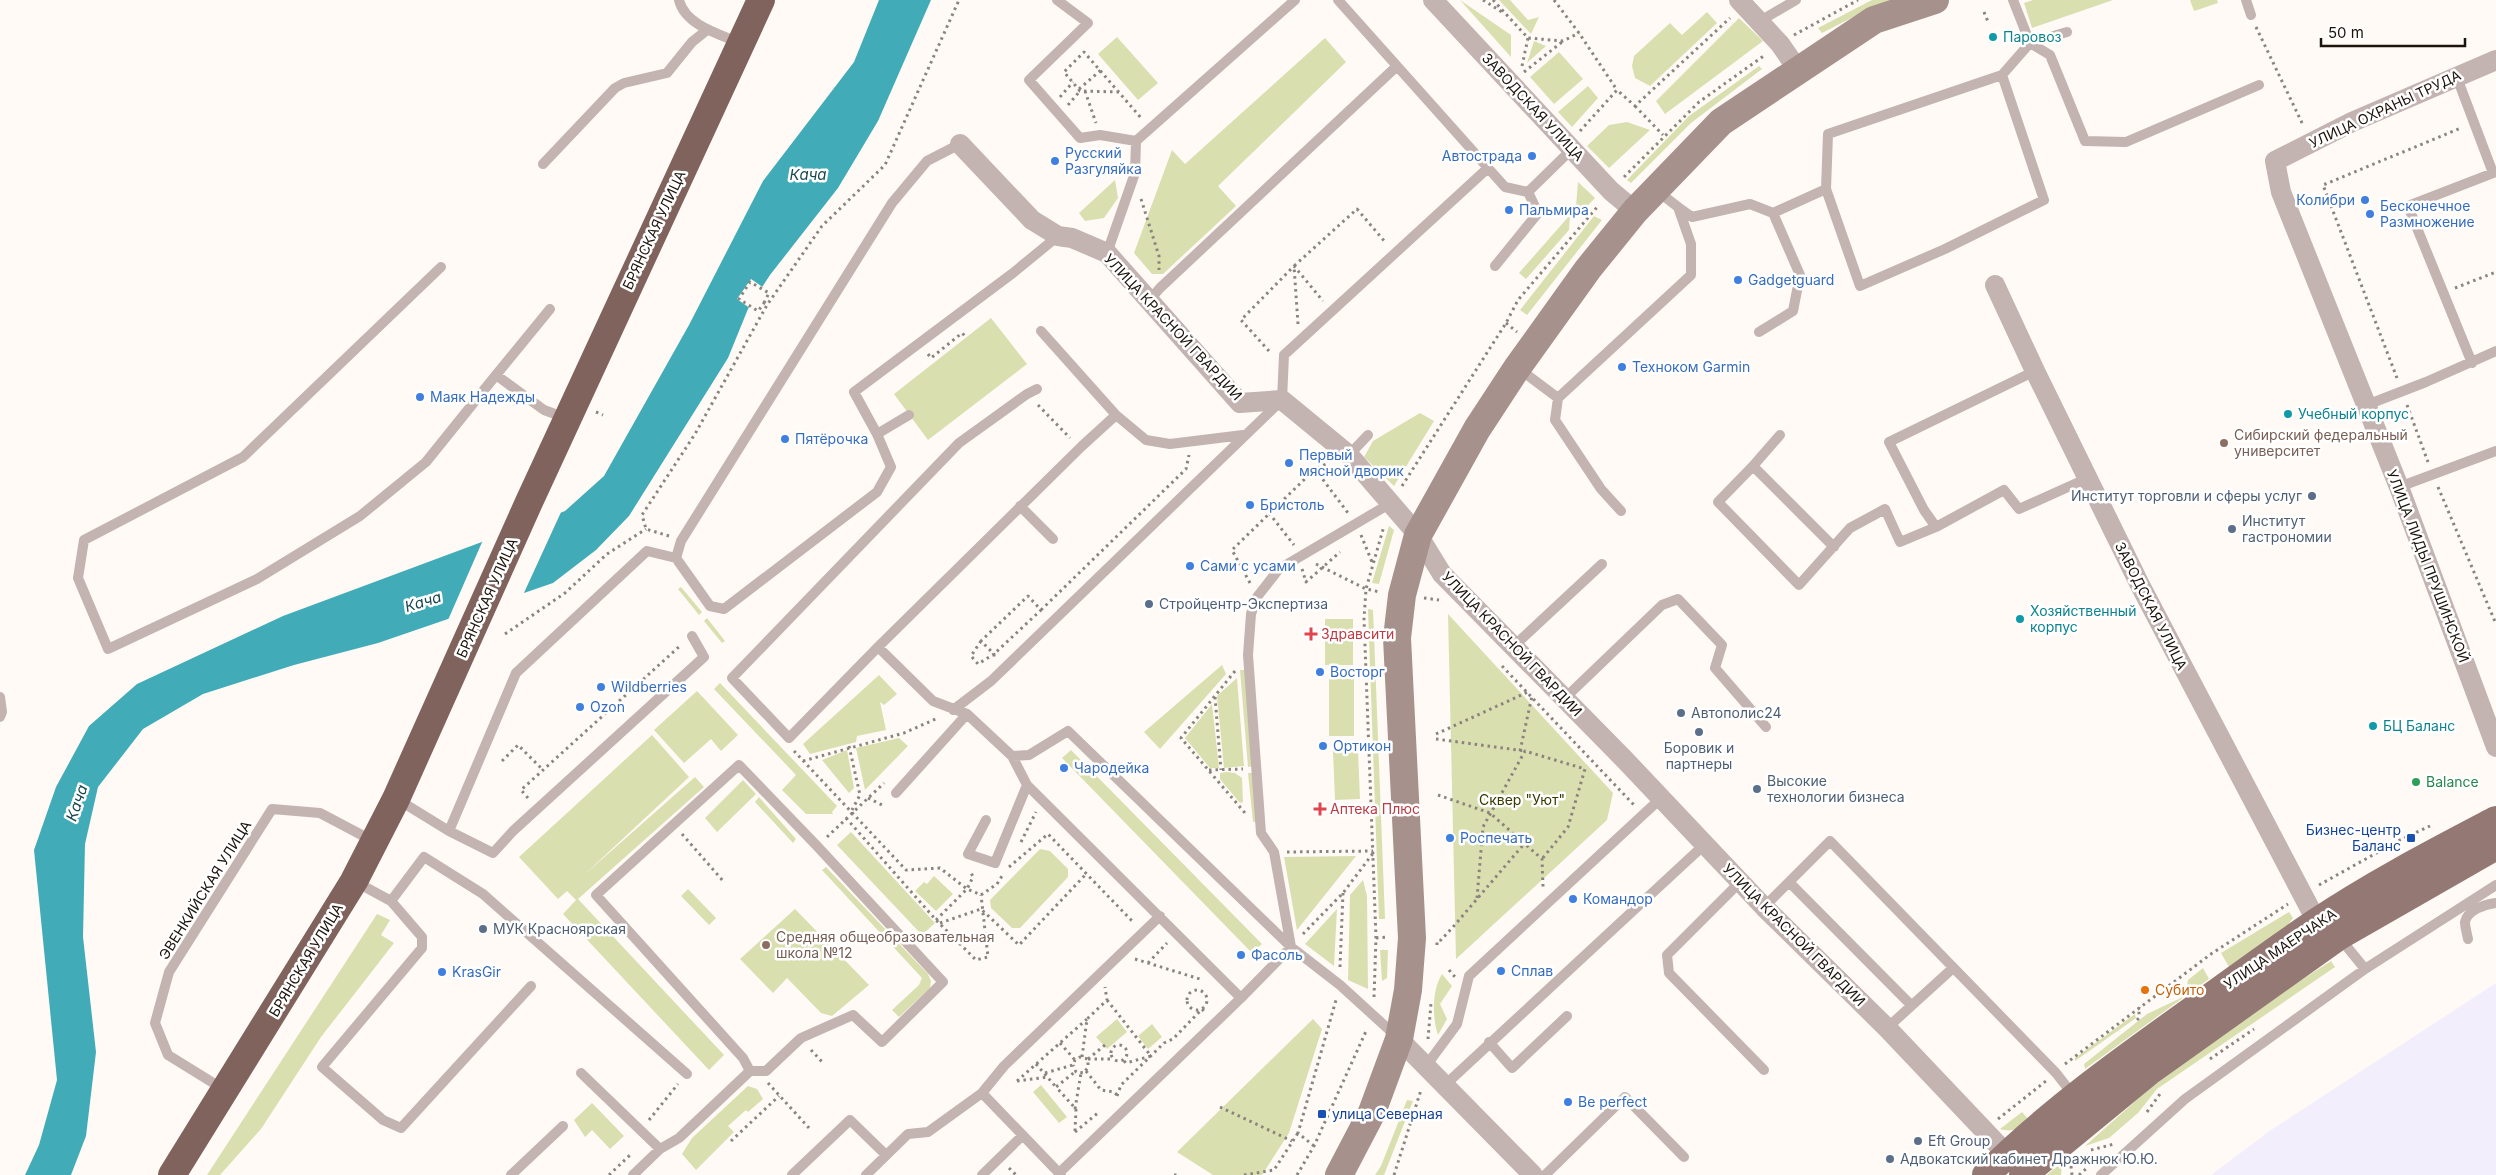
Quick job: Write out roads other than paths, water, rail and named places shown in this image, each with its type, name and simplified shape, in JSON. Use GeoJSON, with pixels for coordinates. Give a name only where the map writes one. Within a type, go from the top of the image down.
{"type":"FeatureCollection","features":[{"type":"Feature","properties":{"kind":"highway","name":"БРЯНСКАЯ УЛИЦА"},"geometry":{"type":"LineString","coordinates":[[172,1175],[226,1090],[354,880],[375,842],[473,630],[567,419],[761,0]]}},
{"type":"Feature","properties":{"kind":"main road","name":"УЛИЦА МАЕРЧАКА"},"geometry":{"type":"LineString","coordinates":[[1986,1175],[2018,1168],[2151,1070],[2328,929],[2420,859],[2496,820]]}},
{"type":"Feature","properties":{"kind":"main road","name":"УЛИЦА МАЕРЧАКА"},"geometry":{"type":"LineString","coordinates":[[2018,1168],[2075,1097],[2150,1039],[2328,929],[2496,846]]}},
{"type":"Feature","properties":{"kind":"street","name":"ЗАВОДСКАЯ УЛИЦА"},"geometry":{"type":"LineString","coordinates":[[1433,0],[1570,147],[1616,185],[1635,211]]}},
{"type":"Feature","properties":{"kind":"street"},"geometry":{"type":"LineString","coordinates":[[1339,1175],[1372,1112],[1399,1039],[1408,990],[1412,938],[1396,638],[1402,595],[1418,535],[1477,429],[1517,368],[1588,269],[1635,211],[1655,190],[1721,122],[1874,20],[1935,0]]}},
{"type":"Feature","properties":{"kind":"street"},"geometry":{"type":"LineString","coordinates":[[1741,2],[1760,21],[1786,40],[1798,70]]}},
{"type":"Feature","properties":{"kind":"street","name":"УЛИЦА ОХРАНЫ ТРУДА"},"geometry":{"type":"LineString","coordinates":[[2275,161],[2352,122],[2496,60]]}},
{"type":"Feature","properties":{"kind":"street","name":"УЛИЦА КРАСНОЙ ГВАРДИИ"},"geometry":{"type":"LineString","coordinates":[[960,144],[1032,220],[1058,236],[1072,238],[1106,254],[1154,295],[1240,403],[1282,400],[1349,454],[1418,535],[1442,574],[1514,646],[1764,907],[1887,1028],[2018,1168]]}},
{"type":"Feature","properties":{"kind":"street","name":"УЛИЦА ЛИДЫ ПРУШИНСКОЙ"},"geometry":{"type":"LineString","coordinates":[[2275,161],[2281,192],[2364,406],[2399,487],[2496,747]]}},
{"type":"Feature","properties":{"kind":"street","name":"ЗАВОДСКАЯ УЛИЦА"},"geometry":{"type":"LineString","coordinates":[[1995,285],[2034,371],[2140,585],[2301,895],[2328,929]]}},
{"type":"Feature","properties":{"kind":"street"},"geometry":{"type":"LineString","coordinates":[[1399,1039],[1533,1175]]}},
{"type":"Feature","properties":{"kind":"lane"},"geometry":{"type":"LineString","coordinates":[[679,0],[681,10],[707,30],[740,43]]}},
{"type":"Feature","properties":{"kind":"lane"},"geometry":{"type":"LineString","coordinates":[[1057,0],[1088,23],[1029,80],[1080,138],[1100,135],[1136,141]]}},
{"type":"Feature","properties":{"kind":"lane"},"geometry":{"type":"LineString","coordinates":[[1106,254],[1135,173],[1136,141],[1295,0]]}},
{"type":"Feature","properties":{"kind":"lane"},"geometry":{"type":"LineString","coordinates":[[1338,0],[1505,187],[1528,192]]}},
{"type":"Feature","properties":{"kind":"lane"},"geometry":{"type":"LineString","coordinates":[[1760,21],[1796,0]]}},
{"type":"Feature","properties":{"kind":"lane"},"geometry":{"type":"LineString","coordinates":[[2013,0],[2030,43],[2050,54],[2085,141],[2126,142],[2259,85]]}},
{"type":"Feature","properties":{"kind":"lane"},"geometry":{"type":"LineString","coordinates":[[2246,0],[2251,15]]}},
{"type":"Feature","properties":{"kind":"lane"},"geometry":{"type":"LineString","coordinates":[[543,164],[615,88],[624,83],[668,73],[692,42],[707,30]]}},
{"type":"Feature","properties":{"kind":"lane"},"geometry":{"type":"LineString","coordinates":[[2002,75],[2044,200],[1945,249],[1860,286],[1826,189],[1828,134],[2002,75],[2030,43],[2067,32]]}},
{"type":"Feature","properties":{"kind":"lane"},"geometry":{"type":"LineString","coordinates":[[1154,295],[1397,66]]}},
{"type":"Feature","properties":{"kind":"lane"},"geometry":{"type":"LineString","coordinates":[[2456,76],[2494,172],[2408,206],[2472,364]]}},
{"type":"Feature","properties":{"kind":"lane"},"geometry":{"type":"LineString","coordinates":[[676,558],[681,540],[892,203],[927,160],[960,144]]}},
{"type":"Feature","properties":{"kind":"lane"},"geometry":{"type":"LineString","coordinates":[[1528,192],[1570,147]]}},
{"type":"Feature","properties":{"kind":"lane"},"geometry":{"type":"LineString","coordinates":[[954,710],[995,677],[1243,435],[1282,400],[1284,356],[1488,168]]}},
{"type":"Feature","properties":{"kind":"lane"},"geometry":{"type":"LineString","coordinates":[[1772,213],[1826,189]]}},
{"type":"Feature","properties":{"kind":"lane"},"geometry":{"type":"LineString","coordinates":[[1655,190],[1692,217],[1750,204],[1772,213],[1800,275],[1792,311],[1759,332]]}},
{"type":"Feature","properties":{"kind":"lane"},"geometry":{"type":"LineString","coordinates":[[1494,266],[1538,213],[1528,192]]}},
{"type":"Feature","properties":{"kind":"lane"},"geometry":{"type":"LineString","coordinates":[[1621,511],[1601,489],[1555,420],[1558,398],[1691,275],[1691,244],[1678,207]]}},
{"type":"Feature","properties":{"kind":"lane"},"geometry":{"type":"LineString","coordinates":[[449,831],[516,673],[647,551],[676,558],[710,606],[724,609],[877,492],[891,467],[854,392],[1013,273],[1058,236]]}},
{"type":"Feature","properties":{"kind":"lane"},"geometry":{"type":"LineString","coordinates":[[441,267],[243,457],[84,540],[78,578],[108,649],[258,579],[360,516],[426,462],[550,309]]}},
{"type":"Feature","properties":{"kind":"lane"},"geometry":{"type":"LineString","coordinates":[[1041,331],[1116,415],[1146,440],[1170,444],[1243,435]]}},
{"type":"Feature","properties":{"kind":"lane"},"geometry":{"type":"LineString","coordinates":[[2364,406],[2472,364],[2496,351]]}},
{"type":"Feature","properties":{"kind":"lane"},"geometry":{"type":"LineString","coordinates":[[1517,368],[1558,398]]}},
{"type":"Feature","properties":{"kind":"lane"},"geometry":{"type":"LineString","coordinates":[[1936,527],[1924,510],[1889,442],[2034,371]]}},
{"type":"Feature","properties":{"kind":"lane"},"geometry":{"type":"LineString","coordinates":[[496,375],[544,410],[567,419]]}},
{"type":"Feature","properties":{"kind":"lane"},"geometry":{"type":"LineString","coordinates":[[1037,389],[1026,394],[959,443],[732,678],[789,738],[878,646],[1020,506],[1116,415]]}},
{"type":"Feature","properties":{"kind":"lane"},"geometry":{"type":"LineString","coordinates":[[876,434],[909,415]]}},
{"type":"Feature","properties":{"kind":"lane"},"geometry":{"type":"LineString","coordinates":[[1349,454],[1368,435]]}},
{"type":"Feature","properties":{"kind":"lane"},"geometry":{"type":"LineString","coordinates":[[1780,435],[1718,502],[1798,584],[1850,528],[1885,509],[1900,542],[1936,527],[2004,490],[2019,509],[2088,478]]}},
{"type":"Feature","properties":{"kind":"lane"},"geometry":{"type":"LineString","coordinates":[[2399,487],[2496,451]]}},
{"type":"Feature","properties":{"kind":"lane"},"geometry":{"type":"LineString","coordinates":[[1753,466],[1834,547]]}},
{"type":"Feature","properties":{"kind":"lane"},"geometry":{"type":"LineString","coordinates":[[1291,947],[1274,852],[1261,833],[1248,665],[1251,614],[1257,597],[1279,569],[1299,559],[1391,503]]}},
{"type":"Feature","properties":{"kind":"lane"},"geometry":{"type":"LineString","coordinates":[[1020,506],[1053,539]]}},
{"type":"Feature","properties":{"kind":"lane"},"geometry":{"type":"LineString","coordinates":[[1514,646],[1602,564]]}},
{"type":"Feature","properties":{"kind":"lane"},"geometry":{"type":"LineString","coordinates":[[1564,699],[1662,605],[1678,600],[1722,645],[1715,668],[1766,728]]}},
{"type":"Feature","properties":{"kind":"lane"},"geometry":{"type":"LineString","coordinates":[[396,799],[449,831],[493,852],[513,831],[704,657],[692,636]]}},
{"type":"Feature","properties":{"kind":"lane"},"geometry":{"type":"LineString","coordinates":[[878,646],[933,701],[966,714],[1012,756],[1027,785],[1043,798],[1241,998]]}},
{"type":"Feature","properties":{"kind":"lane"},"geometry":{"type":"LineString","coordinates":[[0,697],[2,712],[0,717]]}},
{"type":"Feature","properties":{"kind":"lane"},"geometry":{"type":"LineString","coordinates":[[896,793],[966,714]]}},
{"type":"Feature","properties":{"kind":"lane"},"geometry":{"type":"LineString","coordinates":[[1012,756],[1030,755],[1068,731],[1291,947],[1340,985],[1399,1039]]}},
{"type":"Feature","properties":{"kind":"lane"},"geometry":{"type":"LineString","coordinates":[[633,1175],[660,1149],[679,1138],[750,1071],[766,1071],[801,1038],[853,1015],[882,1042],[943,982],[818,846],[739,765],[596,895],[743,1058],[750,1071]]}},
{"type":"Feature","properties":{"kind":"lane"},"geometry":{"type":"LineString","coordinates":[[986,820],[968,854],[995,864],[1027,785]]}},
{"type":"Feature","properties":{"kind":"lane"},"geometry":{"type":"LineString","coordinates":[[1426,1066],[1457,1024],[1469,976],[1660,799]]}},
{"type":"Feature","properties":{"kind":"lane","name":"ЭВЕНКИЙСКАЯ УЛИЦА"},"geometry":{"type":"LineString","coordinates":[[226,1090],[168,1055],[155,1023],[169,972],[272,809],[320,813],[375,842]]}},
{"type":"Feature","properties":{"kind":"lane"},"geometry":{"type":"LineString","coordinates":[[1764,907],[1830,841],[2056,1073],[2075,1097]]}},
{"type":"Feature","properties":{"kind":"lane"},"geometry":{"type":"LineString","coordinates":[[1445,1085],[1489,1042],[1704,845]]}},
{"type":"Feature","properties":{"kind":"lane"},"geometry":{"type":"LineString","coordinates":[[391,901],[424,857],[483,894],[687,1074]]}},
{"type":"Feature","properties":{"kind":"lane"},"geometry":{"type":"LineString","coordinates":[[354,880],[391,901],[422,938],[422,948],[322,1067],[383,1120],[401,1128],[531,986]]}},
{"type":"Feature","properties":{"kind":"lane"},"geometry":{"type":"LineString","coordinates":[[1740,882],[1667,955],[1669,972],[1764,1070]]}},
{"type":"Feature","properties":{"kind":"lane"},"geometry":{"type":"LineString","coordinates":[[1789,882],[1911,1005]]}},
{"type":"Feature","properties":{"kind":"lane"},"geometry":{"type":"LineString","coordinates":[[2101,1175],[2185,1099],[2366,969],[2496,885]]}},
{"type":"Feature","properties":{"kind":"lane"},"geometry":{"type":"LineString","coordinates":[[2468,939],[2465,923],[2467,916],[2477,909],[2496,903]]}},
{"type":"Feature","properties":{"kind":"lane"},"geometry":{"type":"LineString","coordinates":[[866,1175],[908,1134],[928,1132],[982,1093],[1004,1066],[1160,916]]}},
{"type":"Feature","properties":{"kind":"lane"},"geometry":{"type":"LineString","coordinates":[[2328,929],[2366,969]]}},
{"type":"Feature","properties":{"kind":"lane"},"geometry":{"type":"LineString","coordinates":[[982,1093],[1060,1174],[1291,947]]}},
{"type":"Feature","properties":{"kind":"lane"},"geometry":{"type":"LineString","coordinates":[[1887,1028],[1953,968]]}},
{"type":"Feature","properties":{"kind":"lane"},"geometry":{"type":"LineString","coordinates":[[1489,1042],[1512,1068],[1567,1016]]}},
{"type":"Feature","properties":{"kind":"lane"},"geometry":{"type":"LineString","coordinates":[[581,1073],[660,1149]]}},
{"type":"Feature","properties":{"kind":"lane"},"geometry":{"type":"LineString","coordinates":[[1545,1175],[1625,1097],[1684,1157]]}},
{"type":"Feature","properties":{"kind":"lane"},"geometry":{"type":"LineString","coordinates":[[792,1175],[850,1120],[886,1155]]}},
{"type":"Feature","properties":{"kind":"lane"},"geometry":{"type":"LineString","coordinates":[[511,1175],[563,1126]]}},
{"type":"Feature","properties":{"kind":"lane"},"geometry":{"type":"LineString","coordinates":[[982,1175],[1022,1136]]}},
{"type":"Feature","properties":{"kind":"water","name":"Кача"},"geometry":{"type":"Polygon","coordinates":[[[879,0],[931,0],[878,121],[838,188],[770,275],[748,309],[728,358],[629,516],[596,550],[553,583],[378,643],[294,665],[203,694],[143,729],[98,787],[85,844],[83,937],[96,1052],[86,1136],[71,1175],[25,1175],[39,1145],[57,1080],[34,850],[56,787],[89,726],[137,684],[283,616],[565,511],[604,476],[689,325],[763,181],[854,62],[879,0]]]}},
{"type":"Feature","properties":{"kind":"place","name":"Паровоз"},"geometry":{"type":"Point","coordinates":[1993,37]}},
{"type":"Feature","properties":{"kind":"place","name":"Автострада"},"geometry":{"type":"Point","coordinates":[1532,156]}},
{"type":"Feature","properties":{"kind":"place","name":"Русский Разгуляйка"},"geometry":{"type":"Point","coordinates":[1055,161]}},
{"type":"Feature","properties":{"kind":"place","name":"Колибри"},"geometry":{"type":"Point","coordinates":[2365,200]}},
{"type":"Feature","properties":{"kind":"place","name":"Пальмира"},"geometry":{"type":"Point","coordinates":[1509,210]}},
{"type":"Feature","properties":{"kind":"place","name":"Бесконечное Размножение"},"geometry":{"type":"Point","coordinates":[2370,214]}},
{"type":"Feature","properties":{"kind":"place","name":"Gadgetguard"},"geometry":{"type":"Point","coordinates":[1738,280]}},
{"type":"Feature","properties":{"kind":"place","name":"Техноком Garmin"},"geometry":{"type":"Point","coordinates":[1622,367]}},
{"type":"Feature","properties":{"kind":"place","name":"Маяк Надежды"},"geometry":{"type":"Point","coordinates":[420,397]}},
{"type":"Feature","properties":{"kind":"place","name":"Учебный корпус"},"geometry":{"type":"Point","coordinates":[2288,414]}},
{"type":"Feature","properties":{"kind":"place","name":"Пятёрочка"},"geometry":{"type":"Point","coordinates":[785,439]}},
{"type":"Feature","properties":{"kind":"place","name":"Сибирский федеральный университет"},"geometry":{"type":"Point","coordinates":[2224,443]}},
{"type":"Feature","properties":{"kind":"place","name":"Первый мясной дворик"},"geometry":{"type":"Point","coordinates":[1289,463]}},
{"type":"Feature","properties":{"kind":"place","name":"Институт торговли и сферы услуг"},"geometry":{"type":"Point","coordinates":[2312,496]}},
{"type":"Feature","properties":{"kind":"place","name":"Бристоль"},"geometry":{"type":"Point","coordinates":[1250,505]}},
{"type":"Feature","properties":{"kind":"place","name":"Институт гастрономии"},"geometry":{"type":"Point","coordinates":[2232,529]}},
{"type":"Feature","properties":{"kind":"place","name":"Сами с усами"},"geometry":{"type":"Point","coordinates":[1190,566]}},
{"type":"Feature","properties":{"kind":"place","name":"Стройцентр-Экспертиза"},"geometry":{"type":"Point","coordinates":[1149,604]}},
{"type":"Feature","properties":{"kind":"place","name":"Хозяйственный корпус"},"geometry":{"type":"Point","coordinates":[2020,619]}},
{"type":"Feature","properties":{"kind":"place","name":"Здравсити"},"geometry":{"type":"Point","coordinates":[1311,634]}},
{"type":"Feature","properties":{"kind":"place","name":"Восторг"},"geometry":{"type":"Point","coordinates":[1320,672]}},
{"type":"Feature","properties":{"kind":"place","name":"Wildberries"},"geometry":{"type":"Point","coordinates":[601,687]}},
{"type":"Feature","properties":{"kind":"place","name":"Ozon"},"geometry":{"type":"Point","coordinates":[580,707]}},
{"type":"Feature","properties":{"kind":"place","name":"Автополис24"},"geometry":{"type":"Point","coordinates":[1681,713]}},
{"type":"Feature","properties":{"kind":"place","name":"БЦ Баланс"},"geometry":{"type":"Point","coordinates":[2373,726]}},
{"type":"Feature","properties":{"kind":"place","name":"Боровик и партнеры"},"geometry":{"type":"Point","coordinates":[1699,732]}},
{"type":"Feature","properties":{"kind":"place","name":"Ортикон"},"geometry":{"type":"Point","coordinates":[1323,746]}},
{"type":"Feature","properties":{"kind":"place","name":"Чародейка"},"geometry":{"type":"Point","coordinates":[1064,768]}},
{"type":"Feature","properties":{"kind":"place","name":"Balance"},"geometry":{"type":"Point","coordinates":[2416,782]}},
{"type":"Feature","properties":{"kind":"place","name":"Высокие технологии бизнеса"},"geometry":{"type":"Point","coordinates":[1757,789]}},
{"type":"Feature","properties":{"kind":"place","name":"Аптека Плюс"},"geometry":{"type":"Point","coordinates":[1320,809]}},
{"type":"Feature","properties":{"kind":"place","name":"Роспечать"},"geometry":{"type":"Point","coordinates":[1450,838]}},
{"type":"Feature","properties":{"kind":"place","name":"Бизнес-центр Баланс"},"geometry":{"type":"Point","coordinates":[2411,838]}},
{"type":"Feature","properties":{"kind":"place","name":"Командор"},"geometry":{"type":"Point","coordinates":[1573,899]}},
{"type":"Feature","properties":{"kind":"place","name":"МУК Красноярская"},"geometry":{"type":"Point","coordinates":[483,929]}},
{"type":"Feature","properties":{"kind":"place","name":"Средняя общеобразовательная школа №12"},"geometry":{"type":"Point","coordinates":[766,945]}},
{"type":"Feature","properties":{"kind":"place","name":"Фасоль"},"geometry":{"type":"Point","coordinates":[1241,955]}},
{"type":"Feature","properties":{"kind":"place","name":"Сплав"},"geometry":{"type":"Point","coordinates":[1501,971]}},
{"type":"Feature","properties":{"kind":"place","name":"KrasGir"},"geometry":{"type":"Point","coordinates":[442,972]}},
{"type":"Feature","properties":{"kind":"place","name":"Субито"},"geometry":{"type":"Point","coordinates":[2145,990]}},
{"type":"Feature","properties":{"kind":"place","name":"Be perfect"},"geometry":{"type":"Point","coordinates":[1568,1102]}},
{"type":"Feature","properties":{"kind":"place","name":"улица Северная"},"geometry":{"type":"Point","coordinates":[1322,1114]}},
{"type":"Feature","properties":{"kind":"place","name":"Eft Group"},"geometry":{"type":"Point","coordinates":[1918,1141]}},
{"type":"Feature","properties":{"kind":"place","name":"Адвокатский кабинет Дражнюк Ю.Ю."},"geometry":{"type":"Point","coordinates":[1890,1159]}},
{"type":"Feature","properties":{"kind":"park label","name":"Сквер \"Уют\""},"geometry":{"type":"Point","coordinates":[1522,800]}}]}
